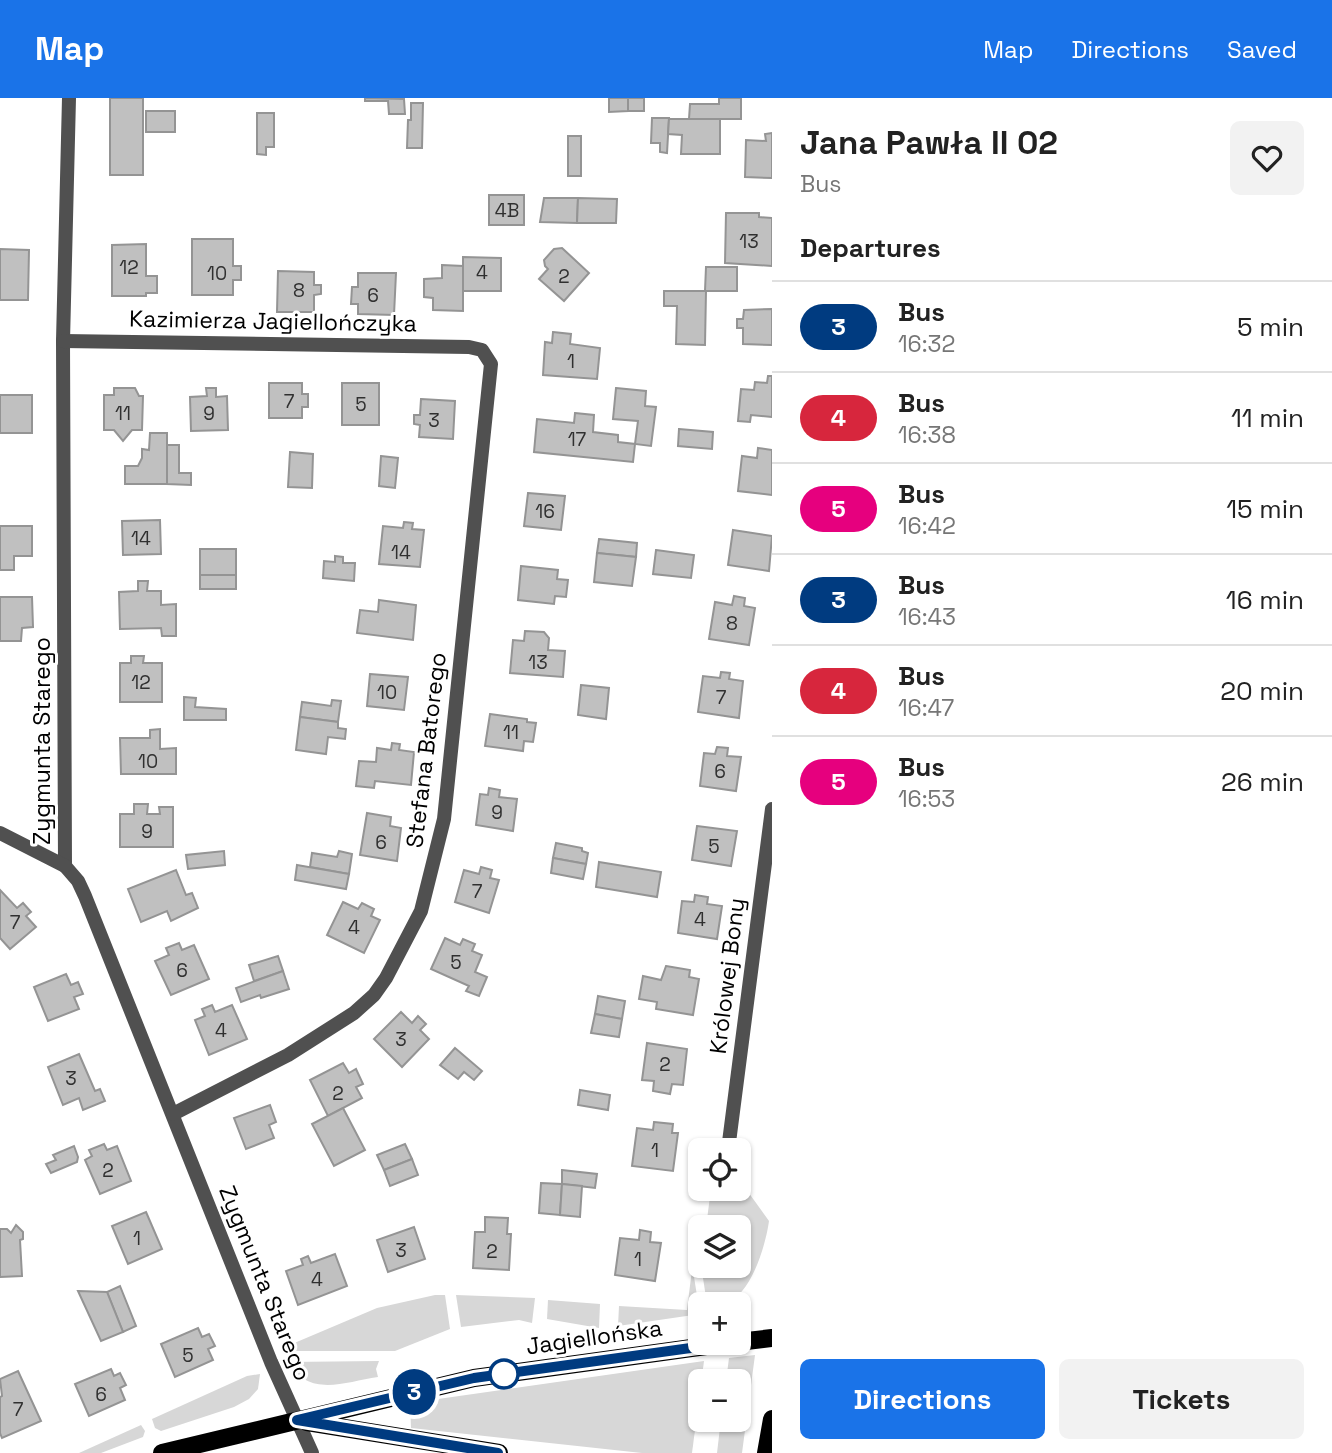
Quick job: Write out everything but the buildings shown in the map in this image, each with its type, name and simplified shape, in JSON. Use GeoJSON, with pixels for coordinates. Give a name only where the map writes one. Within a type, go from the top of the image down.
{"type":"FeatureCollection","features":[{"type":"Feature","properties":{"kind":"main road","name":"Jagiellońska"},"geometry":{"type":"LineString","coordinates":[[751,1340],[772,1338]]}},
{"type":"Feature","properties":{"kind":"main road","name":"Jagiellońska"},"geometry":{"type":"LineString","coordinates":[[162,1453],[474,1378],[688,1349]]}},
{"type":"Feature","properties":{"kind":"main road"},"geometry":{"type":"LineString","coordinates":[[766,1453],[772,1419]]}},
{"type":"Feature","properties":{"kind":"main road","name":"Jagiellońska"},"geometry":{"type":"LineString","coordinates":[[297,1420],[499,1453]]}},
{"type":"Feature","properties":{"kind":"street","name":"Zygmunta Starego"},"geometry":{"type":"LineString","coordinates":[[69,98],[63,341],[65,866],[78,881],[85,896],[271,1362],[312,1453]]}},
{"type":"Feature","properties":{"kind":"street","name":"Kazimierza Jagiellończyka"},"geometry":{"type":"LineString","coordinates":[[63,341],[455,347],[482,350]]}},
{"type":"Feature","properties":{"kind":"street","name":"Stefana Batorego"},"geometry":{"type":"LineString","coordinates":[[173,1114],[288,1055],[354,1013],[374,995],[386,978],[421,911],[444,819],[491,363],[482,350]]}},
{"type":"Feature","properties":{"kind":"street","name":"Królowej Bony"},"geometry":{"type":"LineString","coordinates":[[730,1138],[772,809]]}},
{"type":"Feature","properties":{"kind":"street"},"geometry":{"type":"LineString","coordinates":[[0,833],[65,866]]}},
{"type":"Feature","properties":{"kind":"shaded area"},"geometry":{"type":"Polygon","coordinates":[[[751,1196],[769,1221],[761,1256],[751,1277],[751,1215],[708,1215],[709,1201],[751,1201],[751,1196]]]}},
{"type":"Feature","properties":{"kind":"shaded area"},"geometry":{"type":"Polygon","coordinates":[[[691,1278],[694,1278],[696,1292],[689,1292],[691,1278]]]}},
{"type":"Feature","properties":{"kind":"shaded area"},"geometry":{"type":"Polygon","coordinates":[[[703,1278],[751,1278],[741,1292],[705,1292],[703,1278]]]}},
{"type":"Feature","properties":{"kind":"shaded area"},"geometry":{"type":"Polygon","coordinates":[[[445,1295],[450,1329],[395,1351],[296,1351],[292,1344],[377,1308],[445,1295]]]}},
{"type":"Feature","properties":{"kind":"shaded area"},"geometry":{"type":"Polygon","coordinates":[[[456,1295],[535,1298],[532,1323],[519,1320],[461,1327],[456,1295]]]}},
{"type":"Feature","properties":{"kind":"shaded area"},"geometry":{"type":"Polygon","coordinates":[[[548,1300],[600,1304],[599,1328],[547,1319],[548,1300]]]}},
{"type":"Feature","properties":{"kind":"shaded area"},"geometry":{"type":"Polygon","coordinates":[[[688,1302],[688,1316],[618,1326],[619,1306],[687,1310],[688,1302]]]}},
{"type":"Feature","properties":{"kind":"shaded area"},"geometry":{"type":"Polygon","coordinates":[[[755,1355],[751,1385],[751,1369],[728,1369],[729,1358],[755,1355]]]}},
{"type":"Feature","properties":{"kind":"shaded area"},"geometry":{"type":"Polygon","coordinates":[[[379,1361],[376,1369],[378,1377],[328,1385],[306,1380],[288,1362],[379,1361]]]}},
{"type":"Feature","properties":{"kind":"shaded area"},"geometry":{"type":"Polygon","coordinates":[[[704,1361],[703,1369],[688,1369],[688,1432],[695,1432],[692,1453],[642,1453],[411,1428],[410,1403],[704,1361]]]}},
{"type":"Feature","properties":{"kind":"shaded area"},"geometry":{"type":"Polygon","coordinates":[[[260,1374],[258,1389],[249,1399],[234,1407],[161,1431],[155,1428],[152,1419],[247,1376],[260,1374]]]}},
{"type":"Feature","properties":{"kind":"shaded area"},"geometry":{"type":"Polygon","coordinates":[[[141,1425],[145,1431],[143,1437],[101,1453],[79,1453],[141,1425]]]}},
{"type":"Feature","properties":{"kind":"shaded area"},"geometry":{"type":"Polygon","coordinates":[[[719,1432],[745,1432],[742,1453],[717,1453],[719,1432]]]}},
{"type":"Feature","properties":{"kind":"bus line","name":"3"},"geometry":{"type":"LineString","coordinates":[[498,1453],[297,1420],[474,1378],[688,1348]]}}]}
